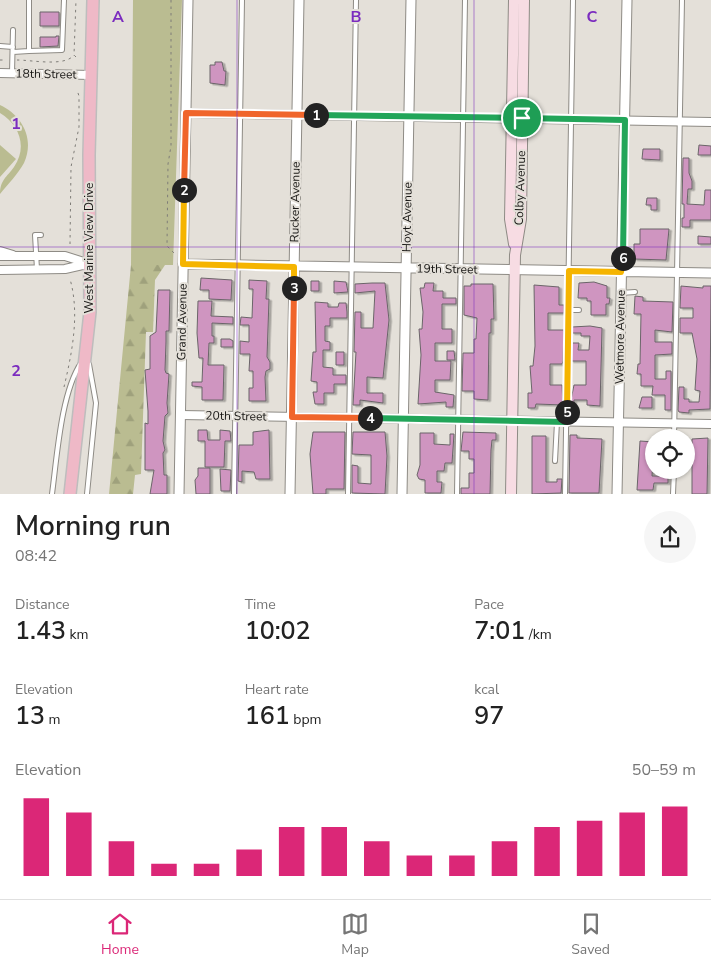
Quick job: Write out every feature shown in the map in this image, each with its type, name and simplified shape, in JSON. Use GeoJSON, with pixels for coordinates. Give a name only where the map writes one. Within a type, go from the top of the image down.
{"type":"FeatureCollection","features":[{"type":"Feature","properties":{"kind":"main road","name":"West Marine View Drive"},"geometry":{"type":"LineString","coordinates":[[70,494],[90,312],[93,0]]}},
{"type":"Feature","properties":{"kind":"main road","name":"Colby Avenue"},"geometry":{"type":"LineString","coordinates":[[511,494],[515,255],[521,219],[514,0]]}},
{"type":"Feature","properties":{"kind":"main road","name":"Colby Avenue"},"geometry":{"type":"LineString","coordinates":[[517,118],[524,0]]}},
{"type":"Feature","properties":{"kind":"street","name":"Grand Avenue"},"geometry":{"type":"LineString","coordinates":[[179,494],[188,0]]}},
{"type":"Feature","properties":{"kind":"street","name":"Rucker Avenue"},"geometry":{"type":"LineString","coordinates":[[290,494],[299,0]]}},
{"type":"Feature","properties":{"kind":"street","name":"Hoyt Avenue"},"geometry":{"type":"LineString","coordinates":[[402,494],[411,0]]}},
{"type":"Feature","properties":{"kind":"street","name":"Wetmore Avenue"},"geometry":{"type":"LineString","coordinates":[[618,494],[627,0]]}},
{"type":"Feature","properties":{"kind":"street","name":"18th Street"},"geometry":{"type":"LineString","coordinates":[[0,73],[91,75]]}},
{"type":"Feature","properties":{"kind":"street"},"geometry":{"type":"LineString","coordinates":[[186,113],[711,122]]}},
{"type":"Feature","properties":{"kind":"street"},"geometry":{"type":"LineString","coordinates":[[0,250],[13,255]]}},
{"type":"Feature","properties":{"kind":"street"},"geometry":{"type":"LineString","coordinates":[[0,256],[65,256],[90,264]]}},
{"type":"Feature","properties":{"kind":"street","name":"19th Street"},"geometry":{"type":"LineString","coordinates":[[183,259],[238,266],[711,273]]}},
{"type":"Feature","properties":{"kind":"street"},"geometry":{"type":"LineString","coordinates":[[0,270],[65,269],[90,264]]}},
{"type":"Feature","properties":{"kind":"street","name":"20th Street"},"geometry":{"type":"LineString","coordinates":[[181,415],[711,424]]}},
{"type":"Feature","properties":{"kind":"lane"},"geometry":{"type":"LineString","coordinates":[[28,0],[29,51]]}},
{"type":"Feature","properties":{"kind":"lane"},"geometry":{"type":"LineString","coordinates":[[0,46],[29,51],[62,50],[64,0]]}},
{"type":"Feature","properties":{"kind":"lane"},"geometry":{"type":"LineString","coordinates":[[234,494],[242,0]]}},
{"type":"Feature","properties":{"kind":"lane"},"geometry":{"type":"LineString","coordinates":[[348,494],[356,0]]}},
{"type":"Feature","properties":{"kind":"lane"},"geometry":{"type":"LineString","coordinates":[[457,494],[465,0]]}},
{"type":"Feature","properties":{"kind":"lane"},"geometry":{"type":"LineString","coordinates":[[565,494],[573,0]]}},
{"type":"Feature","properties":{"kind":"lane"},"geometry":{"type":"LineString","coordinates":[[674,429],[682,0]]}},
{"type":"Feature","properties":{"kind":"lane"},"geometry":{"type":"LineString","coordinates":[[12,73],[13,30]]}},
{"type":"Feature","properties":{"kind":"lane"},"geometry":{"type":"LineString","coordinates":[[36,270],[33,235],[41,235]]}},
{"type":"Feature","properties":{"kind":"lane"},"geometry":{"type":"LineString","coordinates":[[621,293],[635,292]]}},
{"type":"Feature","properties":{"kind":"lane"},"geometry":{"type":"LineString","coordinates":[[670,293],[677,293]]}},
{"type":"Feature","properties":{"kind":"lane"},"geometry":{"type":"LineString","coordinates":[[568,310],[578,310]]}},
{"type":"Feature","properties":{"kind":"lane"},"geometry":{"type":"LineString","coordinates":[[52,494],[58,445],[73,375],[86,354]]}},
{"type":"Feature","properties":{"kind":"lane"},"geometry":{"type":"LineString","coordinates":[[86,354],[96,403],[88,494]]}},
{"type":"Feature","properties":{"kind":"lane"},"geometry":{"type":"LineString","coordinates":[[555,461],[557,422]]}},
{"type":"Feature","properties":{"kind":"lane"},"geometry":{"type":"LineString","coordinates":[[673,494],[674,479]]}},
{"type":"Feature","properties":{"kind":"path"},"geometry":{"type":"LineString","coordinates":[[0,60],[60,63],[70,60],[75,56],[76,0]]}},
{"type":"Feature","properties":{"kind":"path"},"geometry":{"type":"LineString","coordinates":[[171,0],[171,146],[168,164],[167,246],[174,254],[183,259]]}},
{"type":"Feature","properties":{"kind":"path"},"geometry":{"type":"LineString","coordinates":[[70,244],[71,167],[79,127],[79,96],[77,90]]}},
{"type":"Feature","properties":{"kind":"path"},"geometry":{"type":"LineString","coordinates":[[63,391],[73,350],[73,293],[70,280]]}},
{"type":"Feature","properties":{"kind":"green space"},"geometry":{"type":"Polygon","coordinates":[[[133,0],[182,0],[173,265],[131,265],[133,0]]]}},
{"type":"Feature","properties":{"kind":"green space"},"geometry":{"type":"Polygon","coordinates":[[[0,105],[8,109],[20,121],[27,137],[28,145],[24,163],[0,194],[3,182],[18,159],[21,144],[12,123],[0,113],[0,105]]]}},
{"type":"Feature","properties":{"kind":"green space"},"geometry":{"type":"Polygon","coordinates":[[[0,145],[16,159],[0,177],[0,145]]]}},
{"type":"Feature","properties":{"kind":"green space"},"geometry":{"type":"Polygon","coordinates":[[[131,265],[165,265],[155,280],[153,332],[146,332],[141,474],[135,475],[133,494],[109,494],[131,265]]]}},
{"type":"Feature","properties":{"kind":"building"},"geometry":{"type":"Polygon","coordinates":[[[40,12],[59,12],[59,26],[40,26],[40,12]]]}},
{"type":"Feature","properties":{"kind":"building"},"geometry":{"type":"Polygon","coordinates":[[[59,36],[58,46],[40,47],[40,37],[59,36]]]}},
{"type":"Feature","properties":{"kind":"building"},"geometry":{"type":"Polygon","coordinates":[[[215,62],[222,62],[224,71],[226,71],[225,85],[210,83],[210,65],[215,65],[215,62]]]}},
{"type":"Feature","properties":{"kind":"building"},"geometry":{"type":"Polygon","coordinates":[[[699,145],[711,146],[711,155],[698,155],[699,145]]]}},
{"type":"Feature","properties":{"kind":"building"},"geometry":{"type":"Polygon","coordinates":[[[643,149],[660,149],[660,160],[642,159],[643,149]]]}},
{"type":"Feature","properties":{"kind":"building"},"geometry":{"type":"Polygon","coordinates":[[[683,158],[689,158],[689,173],[692,181],[692,189],[688,189],[687,204],[704,205],[705,190],[711,190],[711,220],[690,220],[690,227],[682,227],[682,218],[684,218],[684,204],[682,204],[683,158]]]}},
{"type":"Feature","properties":{"kind":"building"},"geometry":{"type":"Polygon","coordinates":[[[647,198],[657,198],[657,210],[651,210],[651,205],[646,205],[647,198]]]}},
{"type":"Feature","properties":{"kind":"building"},"geometry":{"type":"Polygon","coordinates":[[[640,229],[669,229],[666,260],[634,259],[634,244],[640,244],[640,229]]]}},
{"type":"Feature","properties":{"kind":"building"},"geometry":{"type":"Polygon","coordinates":[[[698,236],[711,237],[711,244],[698,244],[698,236]]]}},
{"type":"Feature","properties":{"kind":"building"},"geometry":{"type":"Polygon","coordinates":[[[201,278],[232,280],[231,300],[209,299],[209,290],[200,290],[201,278]]]}},
{"type":"Feature","properties":{"kind":"building"},"geometry":{"type":"Polygon","coordinates":[[[249,280],[267,281],[266,299],[269,299],[267,357],[270,362],[270,369],[266,371],[265,377],[266,401],[249,401],[249,388],[253,388],[253,371],[249,371],[250,354],[240,354],[240,341],[249,342],[249,325],[240,325],[241,317],[252,318],[253,289],[249,289],[249,280]]]}},
{"type":"Feature","properties":{"kind":"building"},"geometry":{"type":"Polygon","coordinates":[[[311,281],[319,281],[319,291],[311,291],[311,281]]]}},
{"type":"Feature","properties":{"kind":"building"},"geometry":{"type":"Polygon","coordinates":[[[334,281],[346,282],[348,292],[334,293],[334,281]]]}},
{"type":"Feature","properties":{"kind":"building"},"geometry":{"type":"Polygon","coordinates":[[[594,282],[607,286],[607,298],[610,298],[609,304],[606,304],[606,315],[591,315],[591,301],[587,301],[587,298],[578,298],[579,283],[594,282]]]}},
{"type":"Feature","properties":{"kind":"building"},"geometry":{"type":"Polygon","coordinates":[[[385,283],[389,320],[383,378],[367,377],[367,393],[383,393],[383,403],[360,400],[360,405],[353,405],[356,352],[354,352],[355,312],[361,312],[361,328],[373,328],[375,291],[355,293],[355,284],[385,283]]]}},
{"type":"Feature","properties":{"kind":"building"},"geometry":{"type":"Polygon","coordinates":[[[425,283],[434,283],[433,291],[443,291],[443,298],[456,298],[456,304],[442,304],[442,329],[452,329],[452,343],[435,343],[435,361],[451,361],[450,380],[435,380],[435,392],[454,395],[453,407],[446,407],[446,402],[418,404],[421,355],[419,329],[422,329],[423,312],[420,288],[424,288],[425,283]]]}},
{"type":"Feature","properties":{"kind":"building"},"geometry":{"type":"Polygon","coordinates":[[[471,284],[493,284],[494,319],[491,319],[491,333],[489,333],[488,400],[474,399],[474,391],[462,391],[463,353],[474,353],[474,339],[476,339],[477,318],[464,315],[464,286],[471,286],[471,284]]]}},
{"type":"Feature","properties":{"kind":"building"},"geometry":{"type":"Polygon","coordinates":[[[534,285],[559,287],[559,305],[564,305],[564,313],[548,313],[548,330],[564,330],[562,364],[550,364],[550,385],[562,385],[563,405],[536,404],[535,408],[528,408],[528,393],[532,393],[530,366],[533,366],[535,346],[534,285]]]}},
{"type":"Feature","properties":{"kind":"building"},"geometry":{"type":"Polygon","coordinates":[[[681,286],[703,288],[703,286],[711,286],[710,409],[689,410],[689,413],[679,412],[678,410],[679,387],[684,387],[684,399],[689,399],[689,402],[699,402],[700,391],[695,390],[697,359],[692,333],[680,333],[680,318],[693,318],[693,308],[680,308],[681,286]]]}},
{"type":"Feature","properties":{"kind":"building"},"geometry":{"type":"Polygon","coordinates":[[[158,290],[170,290],[169,331],[166,331],[165,370],[169,374],[168,413],[165,416],[163,441],[165,450],[163,453],[164,475],[167,475],[167,494],[150,494],[154,470],[145,470],[145,423],[148,424],[148,411],[145,370],[150,369],[150,336],[156,332],[158,290]]]}},
{"type":"Feature","properties":{"kind":"building"},"geometry":{"type":"Polygon","coordinates":[[[635,296],[643,297],[643,301],[673,302],[672,332],[655,330],[655,342],[672,342],[672,354],[655,355],[655,379],[666,379],[666,371],[671,371],[671,410],[665,410],[665,395],[652,395],[653,386],[641,386],[641,374],[637,374],[638,364],[640,364],[641,314],[634,314],[635,296]]]}},
{"type":"Feature","properties":{"kind":"building"},"geometry":{"type":"Polygon","coordinates":[[[198,301],[212,301],[211,316],[233,317],[233,324],[212,323],[214,343],[209,343],[208,365],[224,365],[223,400],[202,400],[202,387],[192,386],[192,382],[202,382],[203,358],[199,358],[197,333],[198,301]]]}},
{"type":"Feature","properties":{"kind":"building"},"geometry":{"type":"Polygon","coordinates":[[[315,302],[328,303],[328,307],[338,307],[339,303],[346,303],[347,312],[347,318],[330,318],[330,326],[325,326],[325,341],[330,342],[330,350],[323,350],[323,367],[333,368],[333,375],[346,375],[346,384],[334,384],[334,393],[324,393],[324,404],[315,404],[313,392],[317,392],[317,382],[311,381],[313,352],[316,352],[315,302]]]}},
{"type":"Feature","properties":{"kind":"building"},"geometry":{"type":"Polygon","coordinates":[[[590,326],[602,328],[600,406],[587,405],[587,400],[574,400],[574,405],[570,405],[574,385],[586,385],[586,361],[571,361],[571,343],[579,343],[578,350],[589,350],[590,336],[572,333],[572,327],[590,326]]]}},
{"type":"Feature","properties":{"kind":"building"},"geometry":{"type":"Polygon","coordinates":[[[221,339],[233,341],[233,347],[221,347],[221,339]]]}},
{"type":"Feature","properties":{"kind":"building"},"geometry":{"type":"Polygon","coordinates":[[[447,351],[454,351],[455,360],[447,360],[447,351]]]}},
{"type":"Feature","properties":{"kind":"building"},"geometry":{"type":"Polygon","coordinates":[[[336,352],[344,352],[344,365],[336,365],[336,352]]]}},
{"type":"Feature","properties":{"kind":"building"},"geometry":{"type":"Polygon","coordinates":[[[642,397],[652,397],[652,408],[639,408],[642,397]]]}},
{"type":"Feature","properties":{"kind":"building"},"geometry":{"type":"Polygon","coordinates":[[[198,430],[207,430],[208,440],[220,440],[220,430],[230,431],[231,441],[225,441],[224,467],[205,467],[205,441],[198,441],[198,430]]]}},
{"type":"Feature","properties":{"kind":"building"},"geometry":{"type":"Polygon","coordinates":[[[269,430],[270,479],[256,479],[254,472],[242,471],[242,482],[238,481],[239,445],[253,445],[253,432],[269,430]]]}},
{"type":"Feature","properties":{"kind":"building"},"geometry":{"type":"Polygon","coordinates":[[[313,432],[345,432],[344,489],[326,489],[326,494],[313,494],[310,454],[313,432]]]}},
{"type":"Feature","properties":{"kind":"building"},"geometry":{"type":"Polygon","coordinates":[[[353,432],[385,432],[387,456],[385,494],[352,493],[352,465],[358,466],[358,483],[371,484],[371,455],[352,454],[353,432]]]}},
{"type":"Feature","properties":{"kind":"building"},"geometry":{"type":"Polygon","coordinates":[[[463,432],[496,433],[496,440],[492,440],[491,450],[490,494],[461,494],[461,488],[469,488],[469,473],[474,473],[474,459],[469,459],[469,451],[461,451],[463,432]]]}},
{"type":"Feature","properties":{"kind":"building"},"geometry":{"type":"Polygon","coordinates":[[[420,433],[434,433],[434,444],[450,445],[450,434],[454,434],[452,463],[445,463],[444,471],[437,471],[437,482],[442,482],[441,493],[425,493],[425,480],[419,479],[417,475],[420,465],[420,433]]]}},
{"type":"Feature","properties":{"kind":"building"},"geometry":{"type":"Polygon","coordinates":[[[570,435],[577,435],[577,438],[602,439],[599,493],[569,493],[570,435]]]}},
{"type":"Feature","properties":{"kind":"building"},"geometry":{"type":"Polygon","coordinates":[[[532,436],[546,436],[546,482],[557,482],[557,479],[562,479],[561,493],[532,494],[532,436]]]}},
{"type":"Feature","properties":{"kind":"building"},"geometry":{"type":"Polygon","coordinates":[[[708,438],[707,494],[692,494],[692,479],[695,479],[695,439],[708,438]]]}},
{"type":"Feature","properties":{"kind":"building"},"geometry":{"type":"Polygon","coordinates":[[[640,441],[645,441],[645,479],[668,479],[668,483],[654,483],[653,490],[637,490],[640,441]]]}},
{"type":"Feature","properties":{"kind":"building"},"geometry":{"type":"Polygon","coordinates":[[[198,468],[210,468],[210,494],[196,494],[195,480],[198,476],[198,468]]]}},
{"type":"Feature","properties":{"kind":"building"},"geometry":{"type":"Polygon","coordinates":[[[220,469],[231,470],[230,491],[221,491],[220,469]]]}},
{"type":"Feature","properties":{"kind":"route"},"geometry":{"type":"LineString","coordinates":[[186,113],[522,118],[625,120],[623,259],[621,272],[569,271],[566,422],[292,417],[294,267],[183,264],[186,113]]}}]}
